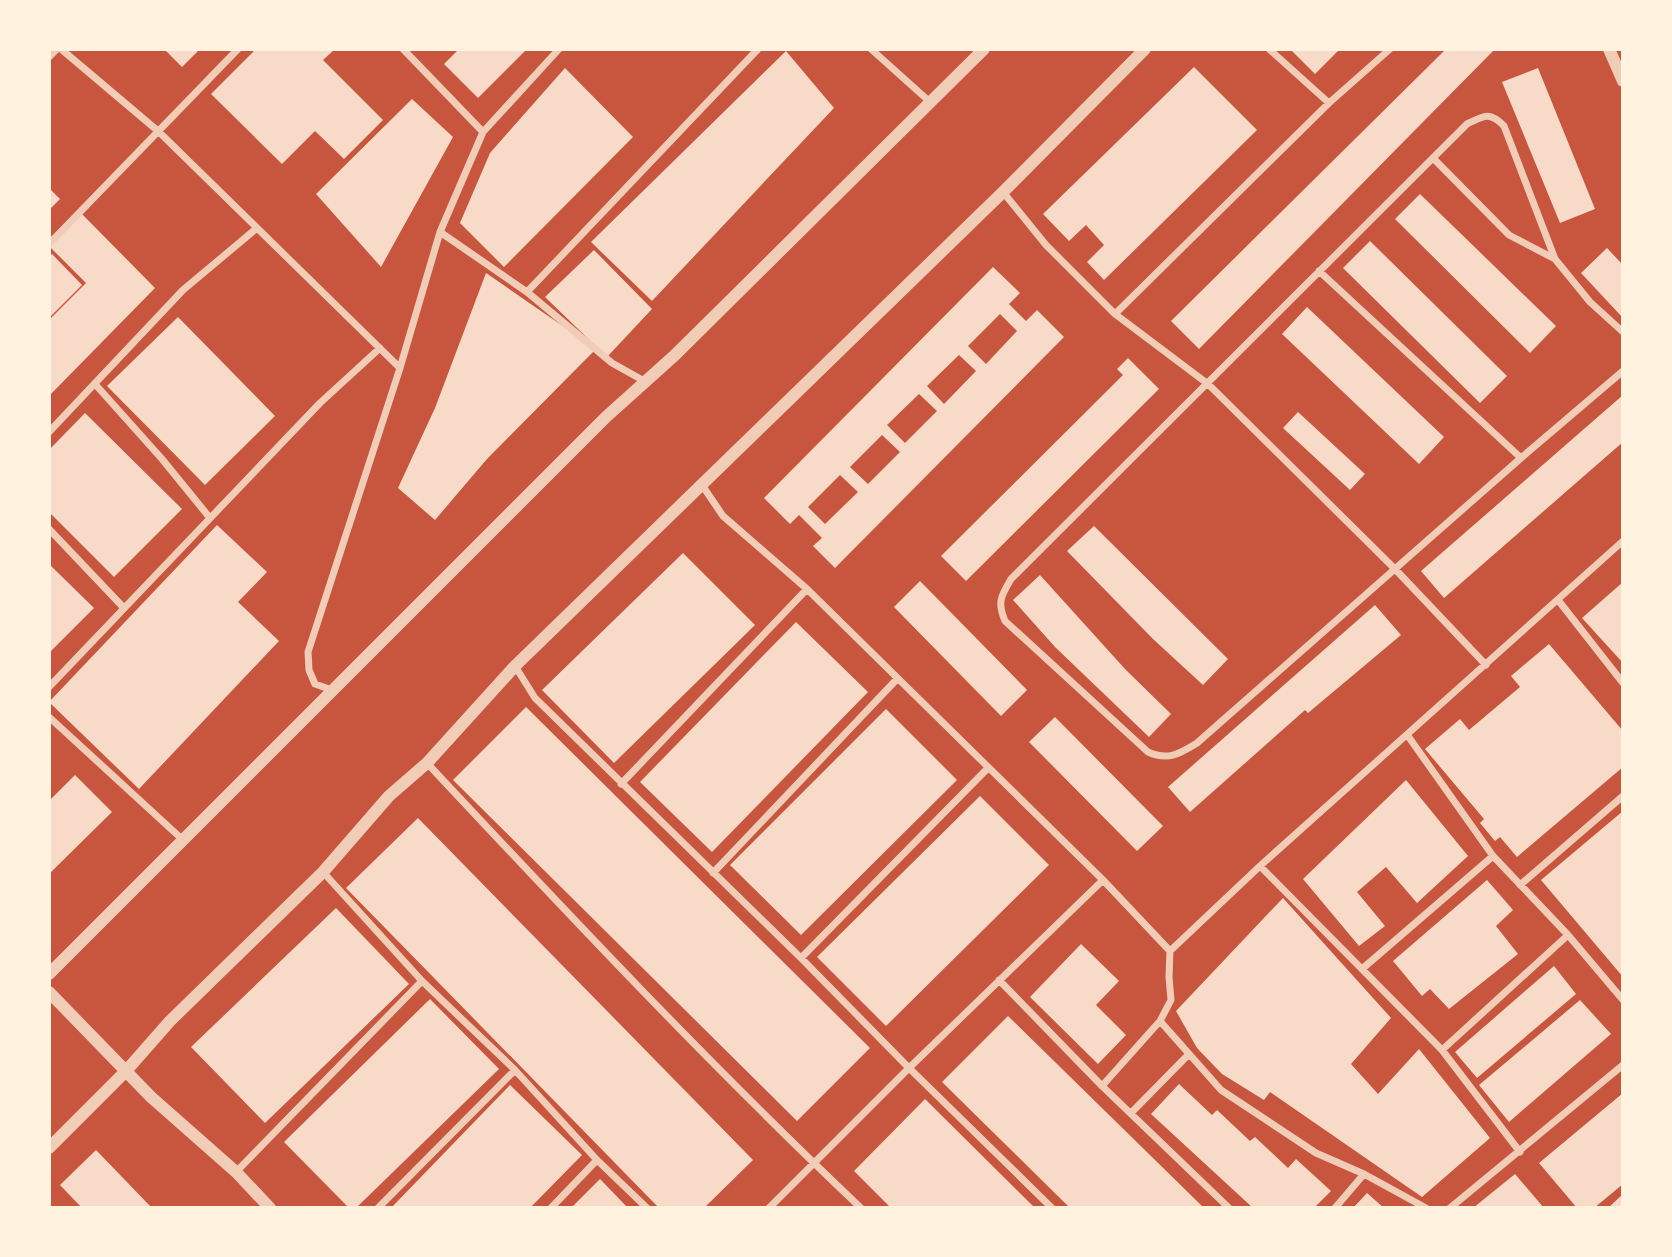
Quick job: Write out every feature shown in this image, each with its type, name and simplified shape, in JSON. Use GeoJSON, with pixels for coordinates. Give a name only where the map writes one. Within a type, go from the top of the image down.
{"type":"FeatureCollection","features":[{"type":"Feature","properties":{"kind":"street"},"geometry":{"type":"LineString","coordinates":[[49,57],[59,49],[158,131],[400,368]]}},
{"type":"Feature","properties":{"kind":"street"},"geometry":{"type":"LineString","coordinates":[[49,244],[238,49]]}},
{"type":"Feature","properties":{"kind":"street"},"geometry":{"type":"LineString","coordinates":[[403,49],[483,132]]}},
{"type":"Feature","properties":{"kind":"street"},"geometry":{"type":"LineString","coordinates":[[332,690],[315,684],[309,670],[308,652],[400,368],[440,232],[483,132],[559,49]]}},
{"type":"Feature","properties":{"kind":"street"},"geometry":{"type":"LineString","coordinates":[[527,292],[758,49]]}},
{"type":"Feature","properties":{"kind":"street"},"geometry":{"type":"LineString","coordinates":[[871,49],[930,102]]}},
{"type":"Feature","properties":{"kind":"street"},"geometry":{"type":"LineString","coordinates":[[49,974],[606,418],[646,382],[984,49]]}},
{"type":"Feature","properties":{"kind":"street"},"geometry":{"type":"LineString","coordinates":[[49,1148],[126,1071],[170,1021],[323,872],[388,796],[427,763],[515,666],[1003,192],[1145,49]]}},
{"type":"Feature","properties":{"kind":"street"},"geometry":{"type":"LineString","coordinates":[[1269,49],[1329,103]]}},
{"type":"Feature","properties":{"kind":"street"},"geometry":{"type":"LineString","coordinates":[[1115,314],[1329,103],[1390,49]]}},
{"type":"Feature","properties":{"kind":"street"},"geometry":{"type":"LineString","coordinates":[[1609,49],[1623,81]]}},
{"type":"Feature","properties":{"kind":"street"},"geometry":{"type":"LineString","coordinates":[[1623,332],[1590,302],[1555,260],[1504,126],[1495,117],[1484,116],[1467,124],[1011,579],[1002,594],[999,608],[1005,621],[1148,752],[1160,757],[1176,755],[1197,743],[1623,371]]}},
{"type":"Feature","properties":{"kind":"street"},"geometry":{"type":"LineString","coordinates":[[1433,158],[1509,235],[1555,260]]}},
{"type":"Feature","properties":{"kind":"street"},"geometry":{"type":"LineString","coordinates":[[1003,192],[1046,245],[1115,314],[1208,384],[1395,569],[1486,664]]}},
{"type":"Feature","properties":{"kind":"street"},"geometry":{"type":"LineString","coordinates":[[49,432],[183,290],[257,228]]}},
{"type":"Feature","properties":{"kind":"street"},"geometry":{"type":"LineString","coordinates":[[440,232],[527,292],[612,363],[646,382]]}},
{"type":"Feature","properties":{"kind":"street"},"geometry":{"type":"LineString","coordinates":[[1319,271],[1521,458]]}},
{"type":"Feature","properties":{"kind":"street"},"geometry":{"type":"LineString","coordinates":[[49,687],[320,403],[380,348]]}},
{"type":"Feature","properties":{"kind":"street"},"geometry":{"type":"LineString","coordinates":[[95,384],[210,518]]}},
{"type":"Feature","properties":{"kind":"street"},"geometry":{"type":"LineString","coordinates":[[702,485],[723,516],[807,589],[1102,880],[1170,951]]}},
{"type":"Feature","properties":{"kind":"street"},"geometry":{"type":"LineString","coordinates":[[49,530],[123,607]]}},
{"type":"Feature","properties":{"kind":"street"},"geometry":{"type":"LineString","coordinates":[[1102,1086],[1160,1021],[1171,1000],[1170,951],[1260,866],[1623,541]]}},
{"type":"Feature","properties":{"kind":"street"},"geometry":{"type":"LineString","coordinates":[[621,784],[807,589]]}},
{"type":"Feature","properties":{"kind":"street"},"geometry":{"type":"LineString","coordinates":[[1558,600],[1623,683]]}},
{"type":"Feature","properties":{"kind":"street"},"geometry":{"type":"LineString","coordinates":[[515,666],[535,698],[1052,1208]]}},
{"type":"Feature","properties":{"kind":"street"},"geometry":{"type":"LineString","coordinates":[[713,873],[897,679]]}},
{"type":"Feature","properties":{"kind":"street"},"geometry":{"type":"LineString","coordinates":[[49,717],[183,840]]}},
{"type":"Feature","properties":{"kind":"street"},"geometry":{"type":"LineString","coordinates":[[1408,736],[1493,856],[1623,1000]]}},
{"type":"Feature","properties":{"kind":"street"},"geometry":{"type":"LineString","coordinates":[[427,763],[543,887],[814,1164],[861,1208]]}},
{"type":"Feature","properties":{"kind":"street"},"geometry":{"type":"LineString","coordinates":[[801,958],[987,769]]}},
{"type":"Feature","properties":{"kind":"street"},"geometry":{"type":"LineString","coordinates":[[1520,885],[1623,796]]}},
{"type":"Feature","properties":{"kind":"street"},"geometry":{"type":"LineString","coordinates":[[1362,969],[1493,856]]}},
{"type":"Feature","properties":{"kind":"street"},"geometry":{"type":"LineString","coordinates":[[1260,866],[1442,1050],[1520,1152]]}},
{"type":"Feature","properties":{"kind":"street"},"geometry":{"type":"LineString","coordinates":[[323,872],[422,981],[515,1070],[597,1160],[648,1208]]}},
{"type":"Feature","properties":{"kind":"street"},"geometry":{"type":"LineString","coordinates":[[769,1208],[1102,880]]}},
{"type":"Feature","properties":{"kind":"street"},"geometry":{"type":"LineString","coordinates":[[1442,1050],[1568,936]]}},
{"type":"Feature","properties":{"kind":"street"},"geometry":{"type":"LineString","coordinates":[[999,980],[1102,1086],[1229,1208]]}},
{"type":"Feature","properties":{"kind":"street"},"geometry":{"type":"LineString","coordinates":[[236,1172],[422,981]]}},
{"type":"Feature","properties":{"kind":"street"},"geometry":{"type":"LineString","coordinates":[[49,992],[151,1097],[236,1172],[270,1208]]}},
{"type":"Feature","properties":{"kind":"street"},"geometry":{"type":"LineString","coordinates":[[1160,1021],[1221,1090],[1316,1153],[1364,1174],[1426,1208]]}},
{"type":"Feature","properties":{"kind":"street"},"geometry":{"type":"LineString","coordinates":[[1131,1113],[1189,1054]]}},
{"type":"Feature","properties":{"kind":"street"},"geometry":{"type":"LineString","coordinates":[[1450,1208],[1623,1065]]}},
{"type":"Feature","properties":{"kind":"street"},"geometry":{"type":"LineString","coordinates":[[378,1208],[515,1070]]}},
{"type":"Feature","properties":{"kind":"street"},"geometry":{"type":"LineString","coordinates":[[551,1208],[597,1160]]}},
{"type":"Feature","properties":{"kind":"street"},"geometry":{"type":"LineString","coordinates":[[1335,1208],[1364,1174]]}},
{"type":"Feature","properties":{"kind":"building"},"geometry":{"type":"Polygon","coordinates":[[[164,49],[200,49],[182,67],[164,49]]]}},
{"type":"Feature","properties":{"kind":"building"},"geometry":{"type":"Polygon","coordinates":[[[256,49],[335,49],[323,60],[383,120],[344,159],[315,131],[282,164],[211,94],[256,49]]]}},
{"type":"Feature","properties":{"kind":"building"},"geometry":{"type":"Polygon","coordinates":[[[459,49],[527,49],[478,98],[444,64],[459,49]]]}},
{"type":"Feature","properties":{"kind":"building"},"geometry":{"type":"Polygon","coordinates":[[[1290,49],[1340,49],[1315,74],[1290,49]]]}},
{"type":"Feature","properties":{"kind":"building"},"geometry":{"type":"Polygon","coordinates":[[[1446,49],[1495,49],[1199,349],[1171,321],[1446,49]]]}},
{"type":"Feature","properties":{"kind":"building"},"geometry":{"type":"Polygon","coordinates":[[[786,51],[834,108],[652,301],[591,242],[786,51]]]}},
{"type":"Feature","properties":{"kind":"building"},"geometry":{"type":"Polygon","coordinates":[[[1194,67],[1257,130],[1104,280],[1087,262],[1104,245],[1086,225],[1069,241],[1043,214],[1194,67]]]}},
{"type":"Feature","properties":{"kind":"building"},"geometry":{"type":"Polygon","coordinates":[[[565,68],[633,137],[504,267],[460,223],[490,153],[565,68]]]}},
{"type":"Feature","properties":{"kind":"building"},"geometry":{"type":"Polygon","coordinates":[[[1538,68],[1595,209],[1560,223],[1502,82],[1538,68]]]}},
{"type":"Feature","properties":{"kind":"building"},"geometry":{"type":"Polygon","coordinates":[[[412,99],[453,137],[381,267],[316,194],[412,99]]]}},
{"type":"Feature","properties":{"kind":"building"},"geometry":{"type":"Polygon","coordinates":[[[49,188],[60,199],[49,210],[49,188]]]}},
{"type":"Feature","properties":{"kind":"building"},"geometry":{"type":"Polygon","coordinates":[[[1420,194],[1556,326],[1530,353],[1395,219],[1420,194]]]}},
{"type":"Feature","properties":{"kind":"building"},"geometry":{"type":"Polygon","coordinates":[[[80,212],[155,288],[49,396],[49,257],[52,254],[82,285],[51,318],[86,283],[49,246],[80,212]]]}},
{"type":"Feature","properties":{"kind":"building"},"geometry":{"type":"Polygon","coordinates":[[[1370,241],[1507,376],[1480,403],[1343,268],[1370,241]]]}},
{"type":"Feature","properties":{"kind":"building"},"geometry":{"type":"Polygon","coordinates":[[[1607,248],[1623,265],[1623,318],[1581,273],[1607,248]]]}},
{"type":"Feature","properties":{"kind":"building"},"geometry":{"type":"Polygon","coordinates":[[[594,250],[652,309],[607,357],[545,297],[594,250]]]}},
{"type":"Feature","properties":{"kind":"building"},"geometry":{"type":"Polygon","coordinates":[[[993,267],[1020,293],[1009,304],[1026,321],[1037,310],[1064,337],[835,568],[813,546],[822,538],[799,515],[790,524],[764,498],[993,267]],[[1000,314],[968,346],[986,364],[1017,331],[1000,314]],[[959,355],[927,386],[944,404],[976,371],[959,355]],[[919,394],[887,425],[905,443],[937,411],[919,394]],[[882,435],[850,467],[868,484],[900,452],[882,435]],[[840,475],[808,507],[825,524],[858,492],[840,475]]]}},
{"type":"Feature","properties":{"kind":"building"},"geometry":{"type":"Polygon","coordinates":[[[486,273],[596,349],[487,459],[435,520],[398,488],[435,408],[486,273]]]}},
{"type":"Feature","properties":{"kind":"building"},"geometry":{"type":"Polygon","coordinates":[[[1307,307],[1444,437],[1419,464],[1282,334],[1307,307]]]}},
{"type":"Feature","properties":{"kind":"building"},"geometry":{"type":"Polygon","coordinates":[[[178,317],[275,416],[205,485],[107,386],[178,317]]]}},
{"type":"Feature","properties":{"kind":"building"},"geometry":{"type":"Polygon","coordinates":[[[1128,358],[1159,389],[966,581],[941,556],[1123,375],[1117,369],[1128,358]]]}},
{"type":"Feature","properties":{"kind":"building"},"geometry":{"type":"Polygon","coordinates":[[[1623,395],[1623,442],[1444,598],[1421,571],[1623,395]]]}},
{"type":"Feature","properties":{"kind":"building"},"geometry":{"type":"Polygon","coordinates":[[[1298,412],[1365,474],[1350,490],[1283,428],[1298,412]]]}},
{"type":"Feature","properties":{"kind":"building"},"geometry":{"type":"Polygon","coordinates":[[[85,413],[182,509],[114,577],[49,512],[49,450],[85,413]]]}},
{"type":"Feature","properties":{"kind":"building"},"geometry":{"type":"Polygon","coordinates":[[[217,525],[267,572],[238,602],[279,641],[139,789],[49,702],[217,525]]]}},
{"type":"Feature","properties":{"kind":"building"},"geometry":{"type":"Polygon","coordinates":[[[1094,526],[1228,659],[1203,685],[1153,639],[1067,551],[1094,526]]]}},
{"type":"Feature","properties":{"kind":"building"},"geometry":{"type":"Polygon","coordinates":[[[683,553],[755,625],[614,763],[542,690],[683,553]]]}},
{"type":"Feature","properties":{"kind":"building"},"geometry":{"type":"Polygon","coordinates":[[[49,564],[94,608],[49,653],[49,564]]]}},
{"type":"Feature","properties":{"kind":"building"},"geometry":{"type":"Polygon","coordinates":[[[1040,575],[1125,669],[1171,714],[1149,737],[1055,647],[1013,600],[1040,575]]]}},
{"type":"Feature","properties":{"kind":"building"},"geometry":{"type":"Polygon","coordinates":[[[920,581],[1027,690],[1001,716],[894,607],[920,581]]]}},
{"type":"Feature","properties":{"kind":"building"},"geometry":{"type":"Polygon","coordinates":[[[1623,582],[1623,663],[1582,618],[1623,582]]]}},
{"type":"Feature","properties":{"kind":"building"},"geometry":{"type":"Polygon","coordinates":[[[1375,605],[1401,635],[1308,713],[1305,710],[1190,812],[1168,787],[1375,605]]]}},
{"type":"Feature","properties":{"kind":"building"},"geometry":{"type":"Polygon","coordinates":[[[796,622],[868,692],[712,852],[640,782],[796,622]]]}},
{"type":"Feature","properties":{"kind":"building"},"geometry":{"type":"Polygon","coordinates":[[[1549,644],[1623,731],[1623,767],[1517,857],[1500,837],[1495,841],[1480,823],[1484,819],[1425,749],[1460,719],[1469,730],[1520,687],[1511,676],[1549,644]]]}},
{"type":"Feature","properties":{"kind":"building"},"geometry":{"type":"Polygon","coordinates":[[[526,707],[870,1048],[797,1121],[453,780],[526,707]]]}},
{"type":"Feature","properties":{"kind":"building"},"geometry":{"type":"Polygon","coordinates":[[[886,709],[957,780],[801,935],[730,865],[886,709]]]}},
{"type":"Feature","properties":{"kind":"building"},"geometry":{"type":"Polygon","coordinates":[[[1055,717],[1163,826],[1137,851],[1029,742],[1055,717]]]}},
{"type":"Feature","properties":{"kind":"building"},"geometry":{"type":"Polygon","coordinates":[[[75,775],[112,812],[49,874],[49,801],[75,775]]]}},
{"type":"Feature","properties":{"kind":"building"},"geometry":{"type":"Polygon","coordinates":[[[1406,780],[1468,856],[1417,903],[1386,867],[1357,892],[1385,926],[1359,946],[1303,879],[1406,780]]]}},
{"type":"Feature","properties":{"kind":"building"},"geometry":{"type":"Polygon","coordinates":[[[980,796],[1049,865],[886,1026],[817,957],[980,796]]]}},
{"type":"Feature","properties":{"kind":"building"},"geometry":{"type":"Polygon","coordinates":[[[1623,811],[1623,977],[1541,880],[1623,811]]]}},
{"type":"Feature","properties":{"kind":"building"},"geometry":{"type":"Polygon","coordinates":[[[418,818],[753,1160],[704,1208],[659,1208],[346,888],[418,818]]]}},
{"type":"Feature","properties":{"kind":"building"},"geometry":{"type":"Polygon","coordinates":[[[1487,880],[1513,910],[1496,926],[1518,954],[1449,1009],[1430,989],[1422,996],[1393,961],[1487,880]]]}},
{"type":"Feature","properties":{"kind":"building"},"geometry":{"type":"Polygon","coordinates":[[[1283,898],[1391,1018],[1351,1064],[1378,1094],[1419,1049],[1490,1138],[1422,1197],[1270,1092],[1264,1100],[1222,1074],[1197,1048],[1176,1011],[1283,898]]]}},
{"type":"Feature","properties":{"kind":"building"},"geometry":{"type":"Polygon","coordinates":[[[336,908],[409,984],[265,1123],[191,1047],[336,908]]]}},
{"type":"Feature","properties":{"kind":"building"},"geometry":{"type":"Polygon","coordinates":[[[1081,944],[1119,981],[1096,1005],[1126,1035],[1098,1064],[1030,997],[1081,944]]]}},
{"type":"Feature","properties":{"kind":"building"},"geometry":{"type":"Polygon","coordinates":[[[1554,966],[1576,994],[1477,1078],[1455,1052],[1554,966]]]}},
{"type":"Feature","properties":{"kind":"building"},"geometry":{"type":"Polygon","coordinates":[[[430,999],[499,1069],[356,1208],[349,1208],[284,1142],[430,999]]]}},
{"type":"Feature","properties":{"kind":"building"},"geometry":{"type":"Polygon","coordinates":[[[1580,1000],[1611,1034],[1509,1122],[1479,1085],[1580,1000]]]}},
{"type":"Feature","properties":{"kind":"building"},"geometry":{"type":"Polygon","coordinates":[[[1008,1016],[1204,1208],[1070,1208],[942,1082],[1008,1016]]]}},
{"type":"Feature","properties":{"kind":"building"},"geometry":{"type":"Polygon","coordinates":[[[1179,1084],[1212,1115],[1217,1110],[1250,1141],[1255,1137],[1288,1168],[1296,1159],[1331,1191],[1314,1208],[1253,1208],[1151,1114],[1179,1084]]]}},
{"type":"Feature","properties":{"kind":"building"},"geometry":{"type":"Polygon","coordinates":[[[510,1085],[582,1155],[530,1208],[391,1208],[510,1085]]]}},
{"type":"Feature","properties":{"kind":"building"},"geometry":{"type":"Polygon","coordinates":[[[1623,1093],[1623,1184],[1594,1208],[1577,1208],[1539,1163],[1623,1093]]]}},
{"type":"Feature","properties":{"kind":"building"},"geometry":{"type":"Polygon","coordinates":[[[925,1099],[1035,1208],[891,1208],[854,1171],[925,1099]]]}},
{"type":"Feature","properties":{"kind":"building"},"geometry":{"type":"Polygon","coordinates":[[[96,1150],[152,1208],[82,1208],[60,1185],[96,1150]]]}},
{"type":"Feature","properties":{"kind":"building"},"geometry":{"type":"Polygon","coordinates":[[[1515,1174],[1544,1208],[1473,1208],[1515,1174]]]}},
{"type":"Feature","properties":{"kind":"building"},"geometry":{"type":"Polygon","coordinates":[[[600,1179],[628,1208],[571,1208],[600,1179]]]}},
{"type":"Feature","properties":{"kind":"building"},"geometry":{"type":"Polygon","coordinates":[[[1367,1193],[1384,1208],[1353,1208],[1367,1193]]]}},
{"type":"Feature","properties":{"kind":"building"},"geometry":{"type":"Polygon","coordinates":[[[1623,1194],[1623,1208],[1608,1208],[1623,1194]]]}}]}
